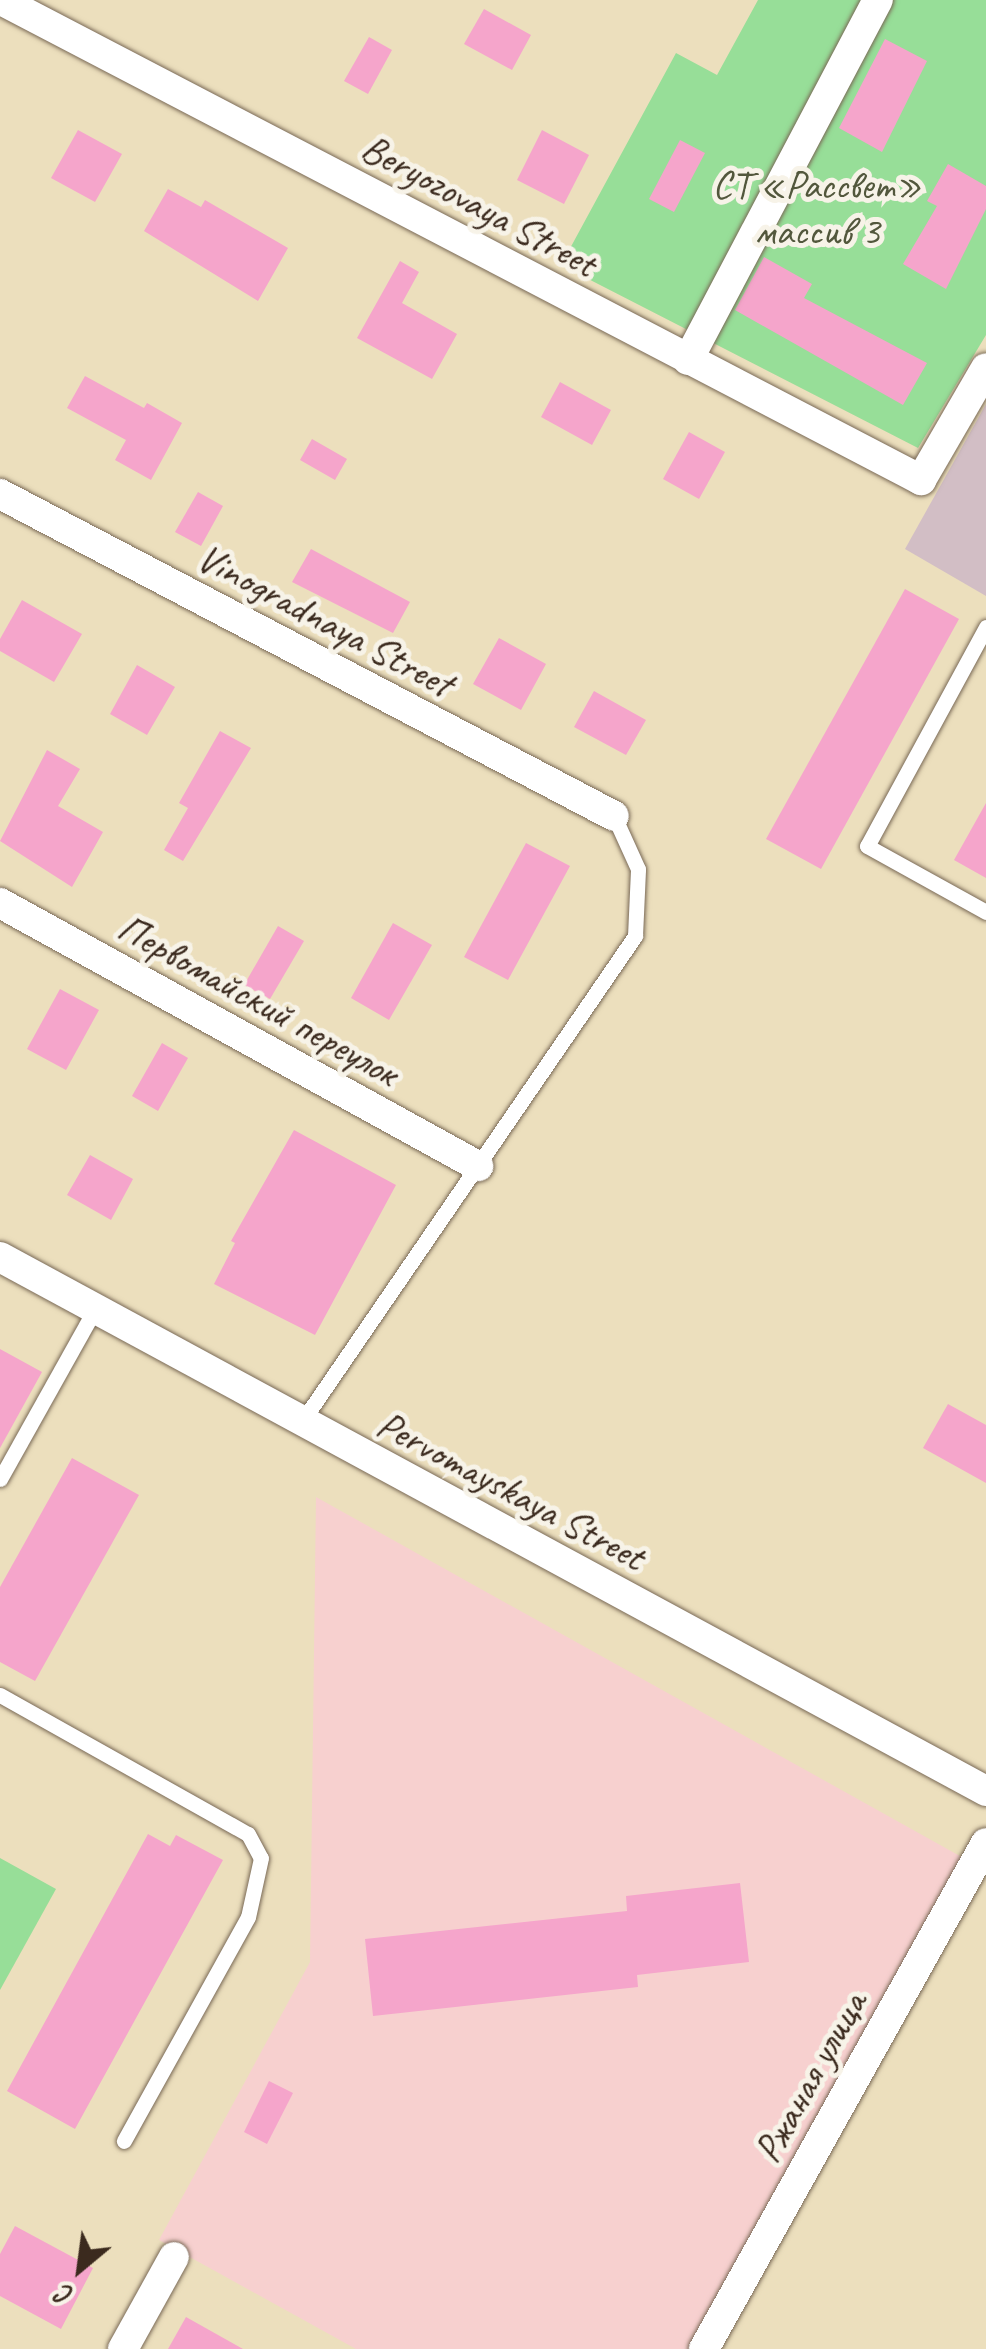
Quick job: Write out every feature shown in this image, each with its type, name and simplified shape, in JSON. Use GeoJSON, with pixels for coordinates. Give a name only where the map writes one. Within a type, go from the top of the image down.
{"type":"FeatureCollection","features":[{"type":"Feature","properties":{"kind":"street","name":"Beryozovaya Street"},"geometry":{"type":"LineString","coordinates":[[1,0],[921,480],[986,368]]}},
{"type":"Feature","properties":{"kind":"street"},"geometry":{"type":"LineString","coordinates":[[688,360],[878,0]]}},
{"type":"Feature","properties":{"kind":"street","name":"Vinogradnaya Street"},"geometry":{"type":"LineString","coordinates":[[0,494],[614,816]]}},
{"type":"Feature","properties":{"kind":"street","name":"Первомайский переулок"},"geometry":{"type":"LineString","coordinates":[[0,903],[478,1166]]}},
{"type":"Feature","properties":{"kind":"street","name":"Pervomayskaya Street"},"geometry":{"type":"LineString","coordinates":[[0,1257],[986,1791]]}},
{"type":"Feature","properties":{"kind":"street","name":"Ржаная улица"},"geometry":{"type":"LineString","coordinates":[[704,2349],[986,1843]]}},
{"type":"Feature","properties":{"kind":"street"},"geometry":{"type":"LineString","coordinates":[[123,2349],[174,2258]]}},
{"type":"Feature","properties":{"kind":"lane"},"geometry":{"type":"LineString","coordinates":[[986,627],[866,846],[986,912]]}},
{"type":"Feature","properties":{"kind":"lane"},"geometry":{"type":"LineString","coordinates":[[301,1423],[635,936],[638,869],[614,816]]}},
{"type":"Feature","properties":{"kind":"lane"},"geometry":{"type":"LineString","coordinates":[[0,1478],[95,1309]]}},
{"type":"Feature","properties":{"kind":"lane"},"geometry":{"type":"LineString","coordinates":[[0,1694],[248,1834],[261,1858],[248,1917],[124,2141]]}},
{"type":"Feature","properties":{"kind":"shaded area"},"geometry":{"type":"Polygon","coordinates":[[[986,404],[986,596],[905,549],[986,404]]]}},
{"type":"Feature","properties":{"kind":"shaded area"},"geometry":{"type":"Polygon","coordinates":[[[316,1497],[967,1860],[695,2349],[356,2349],[159,2240],[310,1962],[316,1497]]]}},
{"type":"Feature","properties":{"kind":"green space","name":"СТ «Рассвет» массив 3"},"geometry":{"type":"Polygon","coordinates":[[[758,0],[986,0],[986,335],[918,448],[561,265],[676,53],[717,75],[758,0]]]}},
{"type":"Feature","properties":{"kind":"green space"},"geometry":{"type":"Polygon","coordinates":[[[0,1858],[56,1889],[0,1990],[0,1858]]]}},
{"type":"Feature","properties":{"kind":"building"},"geometry":{"type":"Polygon","coordinates":[[[484,9],[531,35],[512,70],[464,44],[484,9]]]}},
{"type":"Feature","properties":{"kind":"building"},"geometry":{"type":"Polygon","coordinates":[[[369,37],[392,50],[368,94],[344,81],[369,37]]]}},
{"type":"Feature","properties":{"kind":"building"},"geometry":{"type":"Polygon","coordinates":[[[885,39],[927,61],[882,152],[839,128],[885,39]]]}},
{"type":"Feature","properties":{"kind":"building"},"geometry":{"type":"Polygon","coordinates":[[[78,130],[122,154],[95,202],[51,178],[78,130]]]}},
{"type":"Feature","properties":{"kind":"building"},"geometry":{"type":"Polygon","coordinates":[[[542,130],[589,155],[564,204],[517,180],[542,130]]]}},
{"type":"Feature","properties":{"kind":"building"},"geometry":{"type":"Polygon","coordinates":[[[680,140],[705,153],[674,212],[649,199],[680,140]]]}},
{"type":"Feature","properties":{"kind":"building"},"geometry":{"type":"Polygon","coordinates":[[[948,164],[986,186],[986,209],[946,289],[903,264],[937,206],[927,201],[948,164]]]}},
{"type":"Feature","properties":{"kind":"building"},"geometry":{"type":"Polygon","coordinates":[[[168,189],[201,207],[205,200],[288,248],[258,301],[144,231],[168,189]]]}},
{"type":"Feature","properties":{"kind":"building"},"geometry":{"type":"Polygon","coordinates":[[[764,257],[812,284],[804,298],[927,363],[903,405],[735,310],[764,257]]]}},
{"type":"Feature","properties":{"kind":"building"},"geometry":{"type":"Polygon","coordinates":[[[400,261],[419,272],[402,303],[457,334],[432,379],[357,338],[400,261]]]}},
{"type":"Feature","properties":{"kind":"building"},"geometry":{"type":"Polygon","coordinates":[[[85,376],[144,408],[147,403],[182,423],[151,480],[115,460],[126,440],[67,408],[85,376]]]}},
{"type":"Feature","properties":{"kind":"building"},"geometry":{"type":"Polygon","coordinates":[[[560,382],[611,410],[592,445],[541,417],[560,382]]]}},
{"type":"Feature","properties":{"kind":"building"},"geometry":{"type":"Polygon","coordinates":[[[689,432],[725,452],[699,499],[663,479],[689,432]]]}},
{"type":"Feature","properties":{"kind":"building"},"geometry":{"type":"Polygon","coordinates":[[[312,439],[347,459],[335,480],[300,460],[312,439]]]}},
{"type":"Feature","properties":{"kind":"building"},"geometry":{"type":"Polygon","coordinates":[[[198,492],[223,506],[201,546],[175,532],[198,492]]]}},
{"type":"Feature","properties":{"kind":"building"},"geometry":{"type":"Polygon","coordinates":[[[311,549],[410,602],[393,633],[292,582],[311,549]]]}},
{"type":"Feature","properties":{"kind":"building"},"geometry":{"type":"Polygon","coordinates":[[[905,589],[959,619],[821,869],[766,839],[905,589]]]}},
{"type":"Feature","properties":{"kind":"building"},"geometry":{"type":"Polygon","coordinates":[[[22,600],[82,634],[54,682],[0,651],[0,639],[22,600]]]}},
{"type":"Feature","properties":{"kind":"building"},"geometry":{"type":"Polygon","coordinates":[[[499,638],[546,664],[521,710],[473,684],[499,638]]]}},
{"type":"Feature","properties":{"kind":"building"},"geometry":{"type":"Polygon","coordinates":[[[137,665],[175,687],[147,735],[110,714],[137,665]]]}},
{"type":"Feature","properties":{"kind":"building"},"geometry":{"type":"Polygon","coordinates":[[[594,691],[646,720],[626,755],[574,727],[594,691]]]}},
{"type":"Feature","properties":{"kind":"building"},"geometry":{"type":"Polygon","coordinates":[[[220,731],[251,748],[183,861],[164,850],[188,808],[179,803],[220,731]]]}},
{"type":"Feature","properties":{"kind":"building"},"geometry":{"type":"Polygon","coordinates":[[[47,750],[80,769],[58,806],[103,832],[72,887],[0,841],[47,750]]]}},
{"type":"Feature","properties":{"kind":"building"},"geometry":{"type":"Polygon","coordinates":[[[986,803],[986,878],[954,860],[986,803]]]}},
{"type":"Feature","properties":{"kind":"building"},"geometry":{"type":"Polygon","coordinates":[[[526,843],[570,866],[508,980],[464,957],[526,843]]]}},
{"type":"Feature","properties":{"kind":"building"},"geometry":{"type":"Polygon","coordinates":[[[393,923],[432,945],[389,1020],[351,998],[393,923]]]}},
{"type":"Feature","properties":{"kind":"building"},"geometry":{"type":"Polygon","coordinates":[[[278,926],[304,941],[270,999],[244,985],[278,926]]]}},
{"type":"Feature","properties":{"kind":"building"},"geometry":{"type":"Polygon","coordinates":[[[60,989],[99,1010],[66,1070],[27,1049],[60,989]]]}},
{"type":"Feature","properties":{"kind":"building"},"geometry":{"type":"Polygon","coordinates":[[[162,1043],[188,1058],[158,1111],[132,1096],[162,1043]]]}},
{"type":"Feature","properties":{"kind":"building"},"geometry":{"type":"Polygon","coordinates":[[[294,1130],[396,1185],[315,1335],[214,1284],[235,1243],[231,1241],[294,1130]]]}},
{"type":"Feature","properties":{"kind":"building"},"geometry":{"type":"Polygon","coordinates":[[[90,1155],[133,1179],[111,1220],[67,1195],[90,1155]]]}},
{"type":"Feature","properties":{"kind":"building"},"geometry":{"type":"Polygon","coordinates":[[[0,1349],[42,1372],[0,1448],[0,1349]]]}},
{"type":"Feature","properties":{"kind":"building"},"geometry":{"type":"Polygon","coordinates":[[[948,1404],[986,1425],[986,1483],[923,1448],[948,1404]]]}},
{"type":"Feature","properties":{"kind":"building"},"geometry":{"type":"Polygon","coordinates":[[[72,1458],[139,1495],[35,1681],[0,1662],[0,1587],[72,1458]]]}},
{"type":"Feature","properties":{"kind":"building"},"geometry":{"type":"Polygon","coordinates":[[[148,1834],[170,1846],[176,1835],[223,1860],[75,2129],[7,2091],[148,1834]]]}},
{"type":"Feature","properties":{"kind":"building"},"geometry":{"type":"Polygon","coordinates":[[[740,1883],[749,1962],[637,1975],[638,1987],[373,2016],[365,1939],[627,1911],[626,1896],[740,1883]]]}},
{"type":"Feature","properties":{"kind":"building"},"geometry":{"type":"Polygon","coordinates":[[[269,2081],[293,2093],[267,2144],[244,2132],[269,2081]]]}},
{"type":"Feature","properties":{"kind":"building"},"geometry":{"type":"Polygon","coordinates":[[[15,2226],[93,2268],[61,2329],[0,2296],[0,2254],[15,2226]]]}},
{"type":"Feature","properties":{"kind":"building"},"geometry":{"type":"Polygon","coordinates":[[[186,2317],[243,2349],[168,2349],[186,2317]]]}}]}
